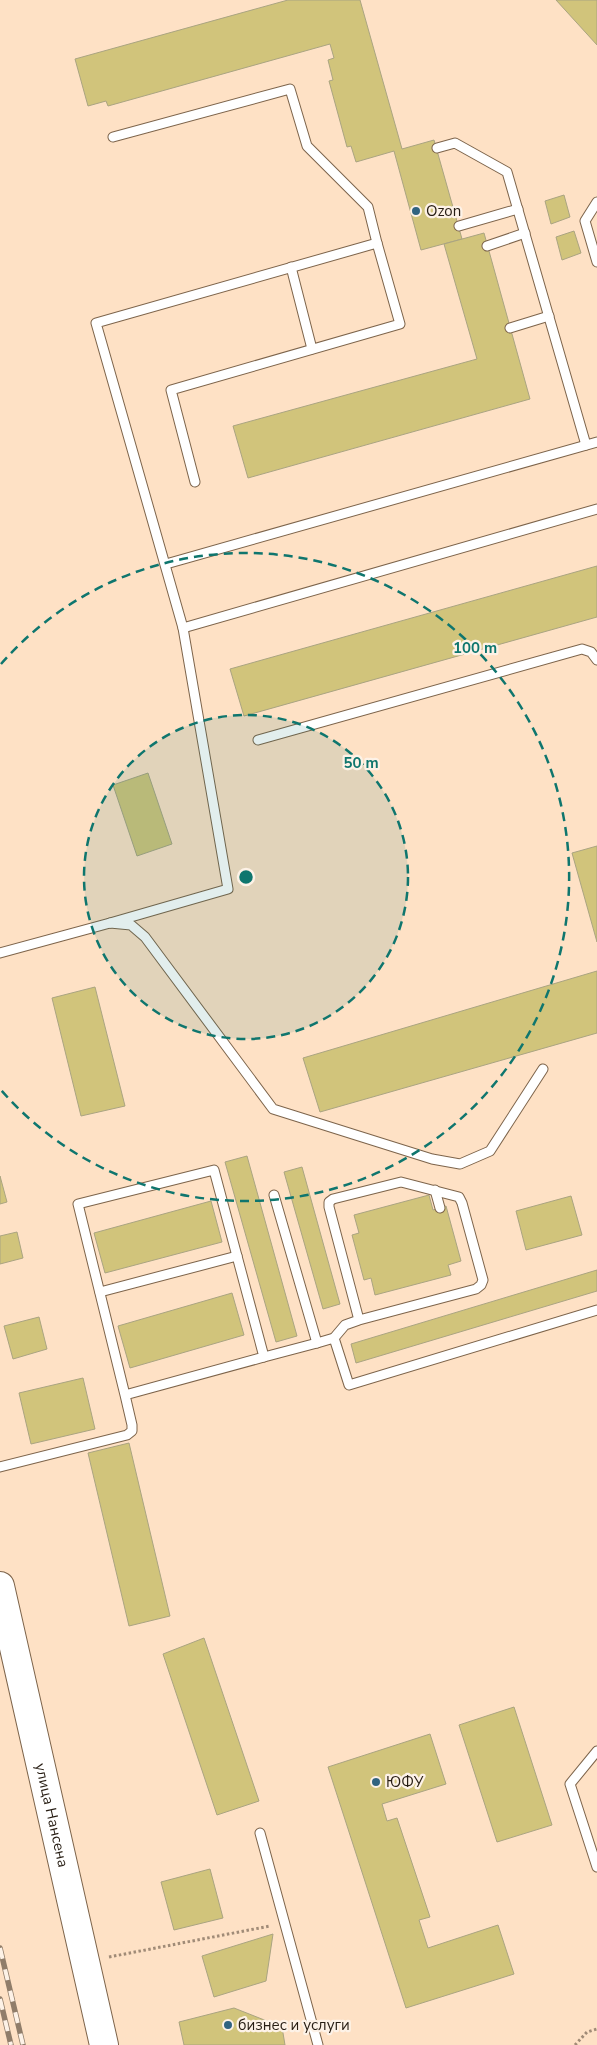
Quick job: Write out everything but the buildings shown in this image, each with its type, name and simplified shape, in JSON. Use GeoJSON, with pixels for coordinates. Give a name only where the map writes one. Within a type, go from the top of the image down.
{"type":"FeatureCollection","features":[{"type":"Feature","properties":{"kind":"main road","name":"улица Нансена"},"geometry":{"type":"LineString","coordinates":[[0,1586],[104,2045]]}},
{"type":"Feature","properties":{"kind":"lane"},"geometry":{"type":"LineString","coordinates":[[113,137],[290,89],[307,146],[368,207],[400,324],[171,390],[195,482]]}},
{"type":"Feature","properties":{"kind":"lane"},"geometry":{"type":"LineString","coordinates":[[437,148],[456,143],[507,172],[586,445]]}},
{"type":"Feature","properties":{"kind":"lane"},"geometry":{"type":"LineString","coordinates":[[597,202],[585,221],[597,262]]}},
{"type":"Feature","properties":{"kind":"lane"},"geometry":{"type":"LineString","coordinates":[[459,226],[518,209]]}},
{"type":"Feature","properties":{"kind":"lane"},"geometry":{"type":"LineString","coordinates":[[487,246],[525,233]]}},
{"type":"Feature","properties":{"kind":"lane"},"geometry":{"type":"LineString","coordinates":[[0,952],[228,889],[183,628],[96,323],[378,243]]}},
{"type":"Feature","properties":{"kind":"lane"},"geometry":{"type":"LineString","coordinates":[[290,267],[312,349]]}},
{"type":"Feature","properties":{"kind":"lane"},"geometry":{"type":"LineString","coordinates":[[510,328],[549,316]]}},
{"type":"Feature","properties":{"kind":"lane"},"geometry":{"type":"LineString","coordinates":[[166,564],[597,442]]}},
{"type":"Feature","properties":{"kind":"lane"},"geometry":{"type":"LineString","coordinates":[[183,628],[597,509]]}},
{"type":"Feature","properties":{"kind":"lane"},"geometry":{"type":"LineString","coordinates":[[258,740],[582,649],[591,652],[597,660]]}},
{"type":"Feature","properties":{"kind":"lane"},"geometry":{"type":"LineString","coordinates":[[110,923],[131,925],[145,936],[273,1109],[432,1159],[460,1164],[490,1151],[543,1069]]}},
{"type":"Feature","properties":{"kind":"lane"},"geometry":{"type":"LineString","coordinates":[[0,1467],[128,1435],[132,1432],[125,1395],[78,1204],[214,1170],[264,1357]]}},
{"type":"Feature","properties":{"kind":"lane"},"geometry":{"type":"LineString","coordinates":[[125,1395],[334,1338],[345,1325],[359,1320],[476,1289],[481,1286],[483,1280],[459,1197],[406,1182],[395,1182],[333,1199],[329,1202],[359,1320]]}},
{"type":"Feature","properties":{"kind":"lane"},"geometry":{"type":"LineString","coordinates":[[435,1190],[440,1208]]}},
{"type":"Feature","properties":{"kind":"lane"},"geometry":{"type":"LineString","coordinates":[[274,1195],[317,1343]]}},
{"type":"Feature","properties":{"kind":"lane"},"geometry":{"type":"LineString","coordinates":[[100,1292],[237,1256]]}},
{"type":"Feature","properties":{"kind":"lane"},"geometry":{"type":"LineString","coordinates":[[334,1338],[349,1385],[597,1310]]}},
{"type":"Feature","properties":{"kind":"lane"},"geometry":{"type":"LineString","coordinates":[[597,1751],[570,1784],[597,1867]]}},
{"type":"Feature","properties":{"kind":"lane"},"geometry":{"type":"LineString","coordinates":[[260,1833],[318,2045]]}},
{"type":"Feature","properties":{"kind":"path"},"geometry":{"type":"LineString","coordinates":[[120,1954],[285,1923]]}},
{"type":"Feature","properties":{"kind":"path"},"geometry":{"type":"LineString","coordinates":[[575,2045],[587,2032],[597,2029]]}},
{"type":"Feature","properties":{"kind":"railway"},"geometry":{"type":"LineString","coordinates":[[0,1948],[23,2045]]}},
{"type":"Feature","properties":{"kind":"railway"},"geometry":{"type":"LineString","coordinates":[[0,1999],[11,2045]]}},
{"type":"Feature","properties":{"kind":"place","name":"Ozon"},"geometry":{"type":"Point","coordinates":[416,211]}},
{"type":"Feature","properties":{"kind":"place","name":"ЮФУ"},"geometry":{"type":"Point","coordinates":[376,1782]}},
{"type":"Feature","properties":{"kind":"place","name":"бизнес и услуги"},"geometry":{"type":"Point","coordinates":[228,2025]}}]}
